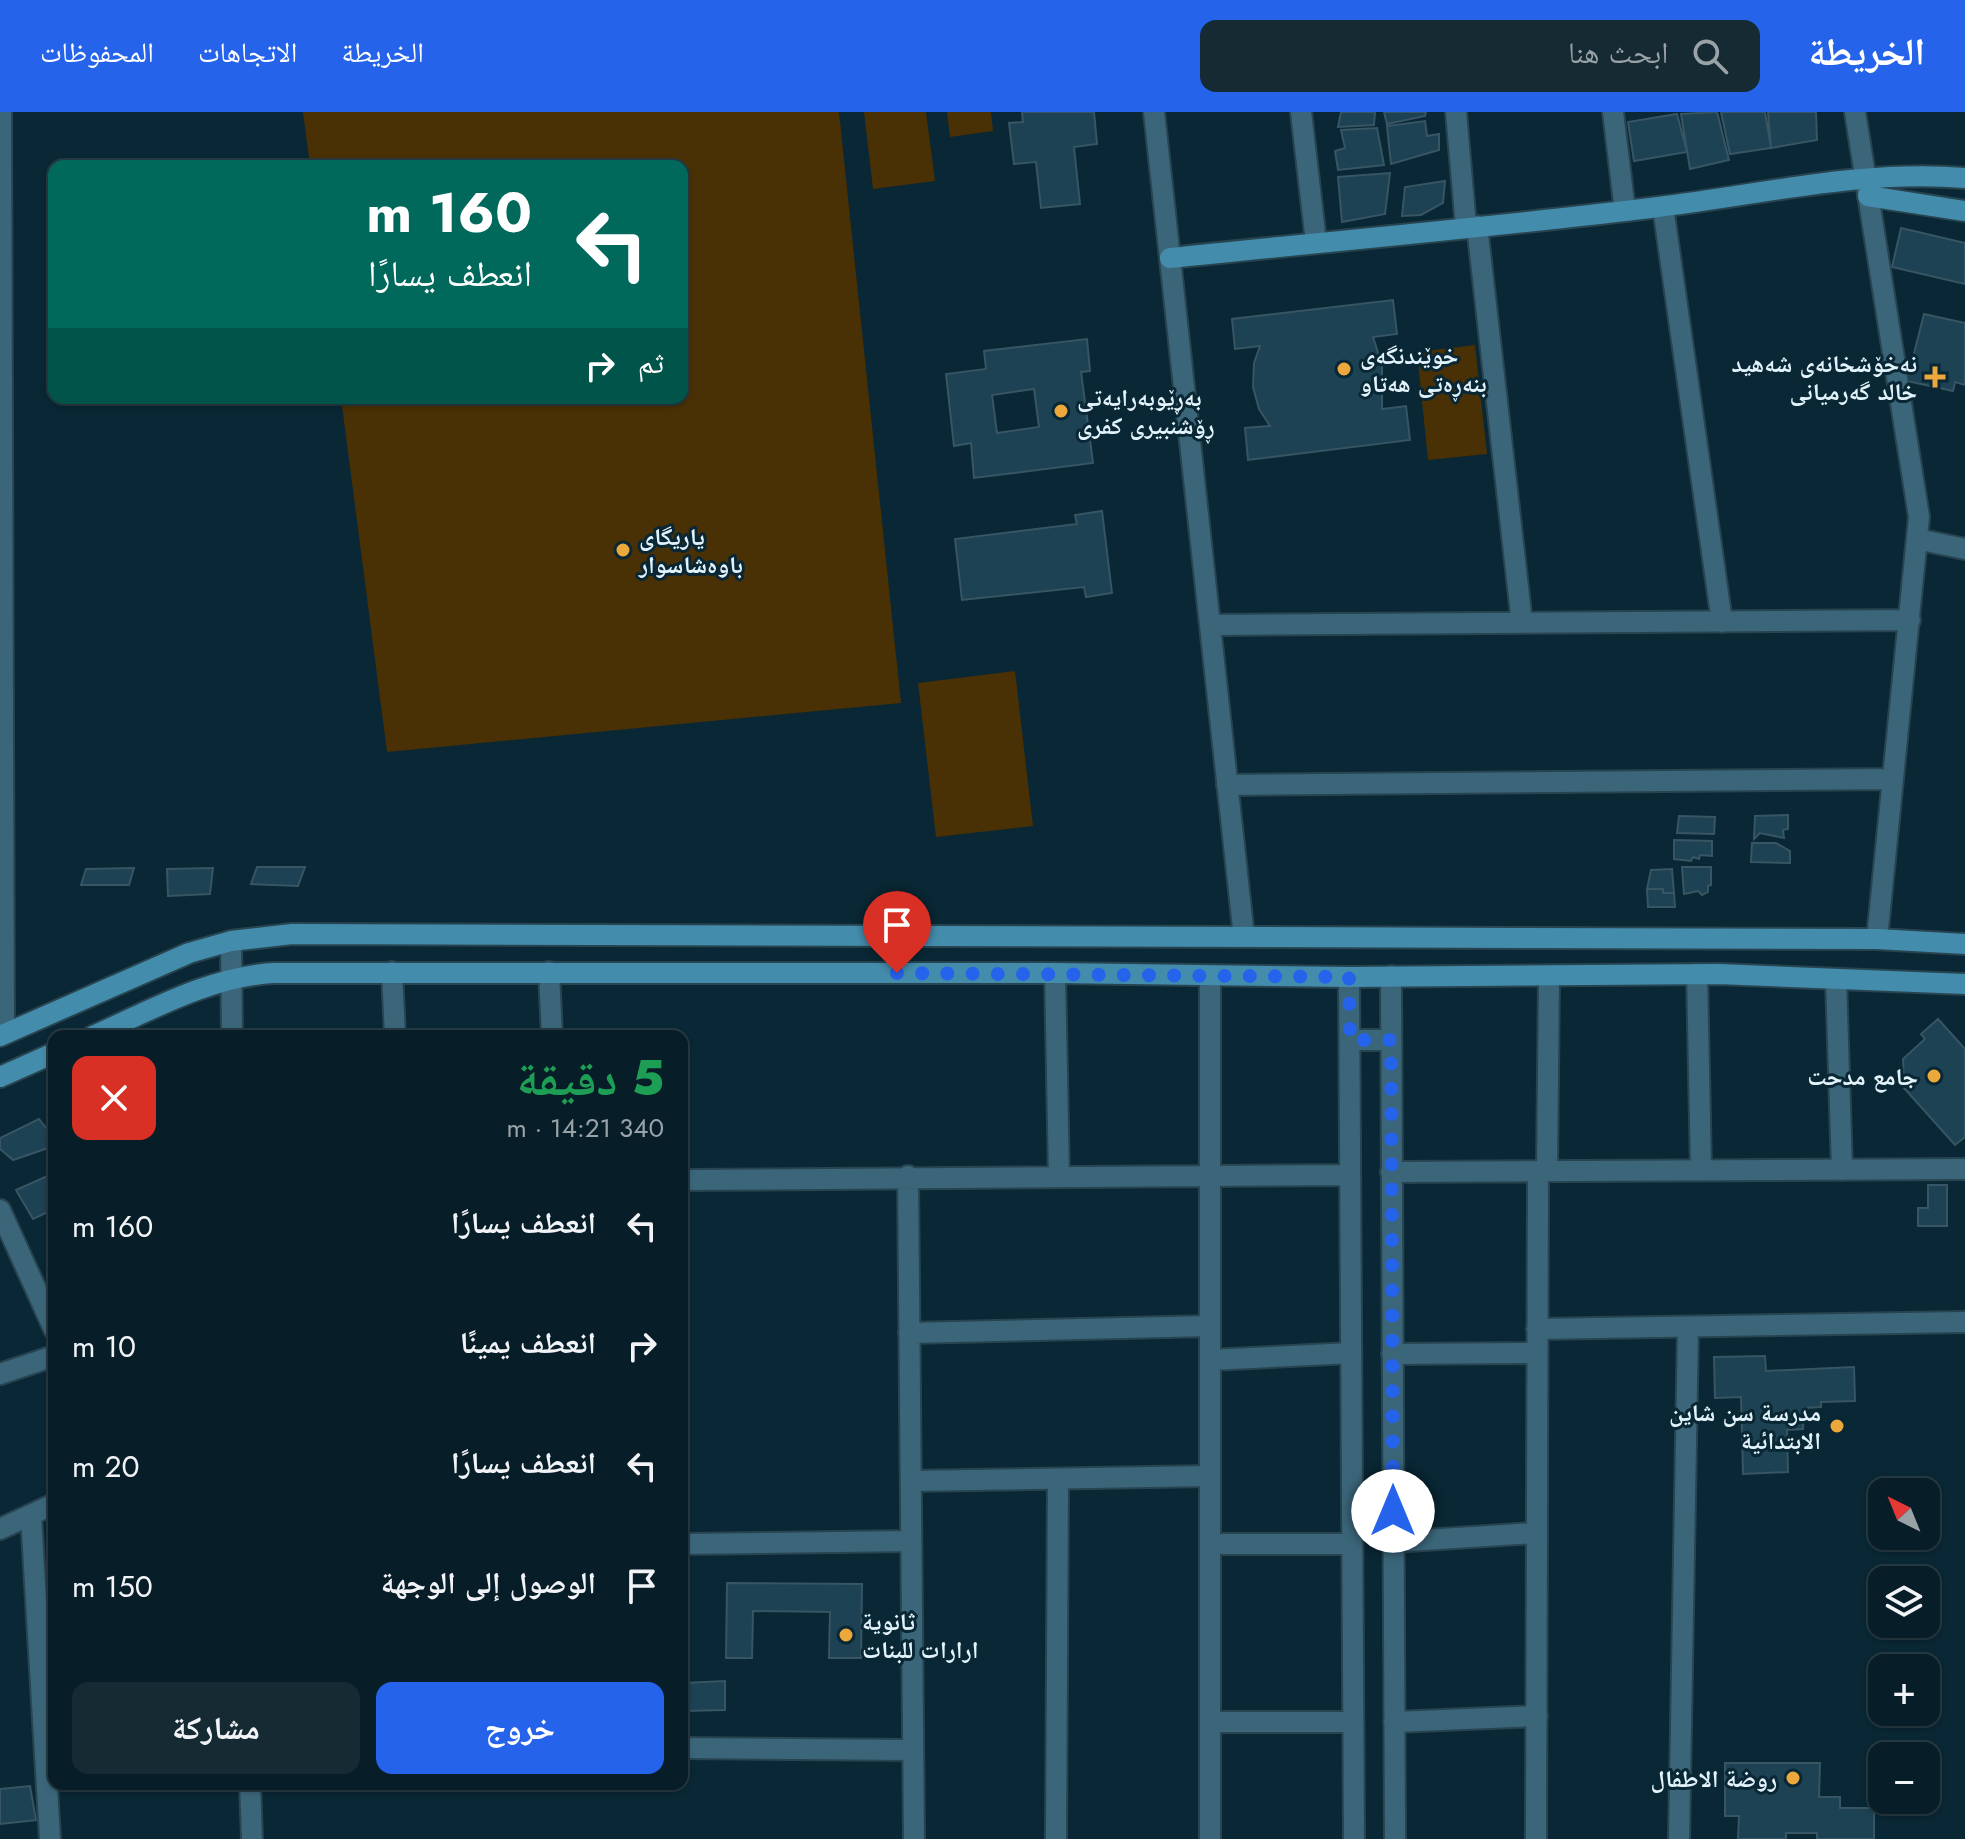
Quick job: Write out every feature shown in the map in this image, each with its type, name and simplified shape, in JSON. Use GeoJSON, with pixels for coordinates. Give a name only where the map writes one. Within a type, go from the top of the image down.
{"type":"FeatureCollection","features":[{"type":"Feature","properties":{"kind":"street"},"geometry":{"type":"LineString","coordinates":[[1,112],[2,1035],[189,953],[231,941],[292,934],[1877,939],[1965,944]]}},
{"type":"Feature","properties":{"kind":"street"},"geometry":{"type":"LineString","coordinates":[[1154,112],[1244,937]]}},
{"type":"Feature","properties":{"kind":"street"},"geometry":{"type":"LineString","coordinates":[[1301,112],[1316,242]]}},
{"type":"Feature","properties":{"kind":"street"},"geometry":{"type":"LineString","coordinates":[[1456,112],[1522,623]]}},
{"type":"Feature","properties":{"kind":"street"},"geometry":{"type":"LineString","coordinates":[[1613,112],[1625,211]]}},
{"type":"Feature","properties":{"kind":"street"},"geometry":{"type":"LineString","coordinates":[[1855,112],[1919,517],[1877,939]]}},
{"type":"Feature","properties":{"kind":"street"},"geometry":{"type":"LineString","coordinates":[[1170,258],[1866,187],[1928,175],[1965,178]]}},
{"type":"Feature","properties":{"kind":"street"},"geometry":{"type":"LineString","coordinates":[[1866,187],[1965,211]]}},
{"type":"Feature","properties":{"kind":"street"},"geometry":{"type":"LineString","coordinates":[[1663,207],[1722,622]]}},
{"type":"Feature","properties":{"kind":"street"},"geometry":{"type":"LineString","coordinates":[[1917,539],[1965,549]]}},
{"type":"Feature","properties":{"kind":"street"},"geometry":{"type":"LineString","coordinates":[[1210,625],[1910,620]]}},
{"type":"Feature","properties":{"kind":"street"},"geometry":{"type":"LineString","coordinates":[[1227,785],[1892,779]]}},
{"type":"Feature","properties":{"kind":"street"},"geometry":{"type":"LineString","coordinates":[[1148,974],[1150,937]]}},
{"type":"Feature","properties":{"kind":"street"},"geometry":{"type":"LineString","coordinates":[[1478,938],[1479,975]]}},
{"type":"Feature","properties":{"kind":"street"},"geometry":{"type":"LineString","coordinates":[[231,941],[232,1030]]}},
{"type":"Feature","properties":{"kind":"street"},"geometry":{"type":"LineString","coordinates":[[392,972],[395,1030]]}},
{"type":"Feature","properties":{"kind":"street"},"geometry":{"type":"LineString","coordinates":[[549,972],[552,1030]]}},
{"type":"Feature","properties":{"kind":"street"},"geometry":{"type":"LineString","coordinates":[[107,1030],[231,978],[273,973],[1055,973],[1349,977],[1697,974],[1965,984]]}},
{"type":"Feature","properties":{"kind":"street"},"geometry":{"type":"LineString","coordinates":[[1055,973],[1059,1177]]}},
{"type":"Feature","properties":{"kind":"street"},"geometry":{"type":"LineString","coordinates":[[1697,974],[1701,1170]]}},
{"type":"Feature","properties":{"kind":"street"},"geometry":{"type":"LineString","coordinates":[[1210,976],[1210,1839]]}},
{"type":"Feature","properties":{"kind":"street"},"geometry":{"type":"LineString","coordinates":[[1391,976],[1395,1839]]}},
{"type":"Feature","properties":{"kind":"street"},"geometry":{"type":"LineString","coordinates":[[1536,1839],[1537,1329],[1549,976]]}},
{"type":"Feature","properties":{"kind":"street"},"geometry":{"type":"LineString","coordinates":[[1349,977],[1354,1839]]}},
{"type":"Feature","properties":{"kind":"street"},"geometry":{"type":"LineString","coordinates":[[1836,979],[1842,1170]]}},
{"type":"Feature","properties":{"kind":"street"},"geometry":{"type":"LineString","coordinates":[[1350,1040],[1391,1040]]}},
{"type":"Feature","properties":{"kind":"street"},"geometry":{"type":"LineString","coordinates":[[0,1077],[48,1056]]}},
{"type":"Feature","properties":{"kind":"street"},"geometry":{"type":"LineString","coordinates":[[1391,1172],[1965,1169]]}},
{"type":"Feature","properties":{"kind":"street"},"geometry":{"type":"LineString","coordinates":[[688,1180],[1350,1175]]}},
{"type":"Feature","properties":{"kind":"street"},"geometry":{"type":"LineString","coordinates":[[908,1176],[914,1839]]}},
{"type":"Feature","properties":{"kind":"street"},"geometry":{"type":"LineString","coordinates":[[0,1210],[48,1316]]}},
{"type":"Feature","properties":{"kind":"street"},"geometry":{"type":"LineString","coordinates":[[1537,1329],[1965,1322]]}},
{"type":"Feature","properties":{"kind":"street"},"geometry":{"type":"LineString","coordinates":[[909,1333],[1210,1326]]}},
{"type":"Feature","properties":{"kind":"street"},"geometry":{"type":"LineString","coordinates":[[1679,1839],[1688,1327]]}},
{"type":"Feature","properties":{"kind":"street"},"geometry":{"type":"LineString","coordinates":[[1210,1360],[1351,1353]]}},
{"type":"Feature","properties":{"kind":"street"},"geometry":{"type":"LineString","coordinates":[[1392,1354],[1537,1353]]}},
{"type":"Feature","properties":{"kind":"street"},"geometry":{"type":"LineString","coordinates":[[0,1374],[48,1358]]}},
{"type":"Feature","properties":{"kind":"street"},"geometry":{"type":"LineString","coordinates":[[911,1481],[1210,1476]]}},
{"type":"Feature","properties":{"kind":"street"},"geometry":{"type":"LineString","coordinates":[[1056,1839],[1058,1479]]}},
{"type":"Feature","properties":{"kind":"street"},"geometry":{"type":"LineString","coordinates":[[0,1529],[48,1507]]}},
{"type":"Feature","properties":{"kind":"street"},"geometry":{"type":"LineString","coordinates":[[31,1515],[50,1839]]}},
{"type":"Feature","properties":{"kind":"street"},"geometry":{"type":"LineString","coordinates":[[1393,1542],[1535,1533]]}},
{"type":"Feature","properties":{"kind":"street"},"geometry":{"type":"LineString","coordinates":[[688,1544],[911,1541]]}},
{"type":"Feature","properties":{"kind":"street"},"geometry":{"type":"LineString","coordinates":[[1210,1544],[1352,1544]]}},
{"type":"Feature","properties":{"kind":"street"},"geometry":{"type":"LineString","coordinates":[[1394,1722],[1537,1716]]}},
{"type":"Feature","properties":{"kind":"street"},"geometry":{"type":"LineString","coordinates":[[1210,1722],[1353,1722]]}},
{"type":"Feature","properties":{"kind":"street"},"geometry":{"type":"LineString","coordinates":[[688,1748],[913,1750]]}},
{"type":"Feature","properties":{"kind":"street"},"geometry":{"type":"LineString","coordinates":[[250,1790],[252,1839]]}},
{"type":"Feature","properties":{"kind":"shaded area","name":"یاریگای باوەشاسوار"},"geometry":{"type":"Polygon","coordinates":[[[303,112],[839,112],[901,703],[387,752],[342,404],[688,404],[688,160],[309,160],[303,112]]]}},
{"type":"Feature","properties":{"kind":"shaded area"},"geometry":{"type":"Polygon","coordinates":[[[864,112],[926,112],[935,181],[873,189],[864,112]]]}},
{"type":"Feature","properties":{"kind":"shaded area"},"geometry":{"type":"Polygon","coordinates":[[[947,112],[991,112],[993,131],[950,137],[947,112]]]}},
{"type":"Feature","properties":{"kind":"shaded area"},"geometry":{"type":"Polygon","coordinates":[[[1475,345],[1487,454],[1428,460],[1417,352],[1475,345]]]}},
{"type":"Feature","properties":{"kind":"shaded area"},"geometry":{"type":"Polygon","coordinates":[[[1015,671],[1033,826],[936,837],[918,683],[1015,671]]]}},
{"type":"Feature","properties":{"kind":"building"},"geometry":{"type":"Polygon","coordinates":[[[1022,112],[1094,112],[1097,144],[1074,147],[1080,204],[1041,208],[1036,162],[1014,164],[1009,123],[1023,122],[1022,112]]]}},
{"type":"Feature","properties":{"kind":"building"},"geometry":{"type":"Polygon","coordinates":[[[1341,112],[1375,112],[1374,125],[1338,127],[1341,112]]]}},
{"type":"Feature","properties":{"kind":"building"},"geometry":{"type":"Polygon","coordinates":[[[1384,112],[1426,112],[1425,116],[1387,124],[1384,112]]]}},
{"type":"Feature","properties":{"kind":"building"},"geometry":{"type":"Polygon","coordinates":[[[1717,112],[1729,160],[1690,169],[1681,114],[1717,112]]]}},
{"type":"Feature","properties":{"kind":"building"},"geometry":{"type":"Polygon","coordinates":[[[1721,112],[1765,112],[1771,148],[1730,154],[1721,112]]]}},
{"type":"Feature","properties":{"kind":"building"},"geometry":{"type":"Polygon","coordinates":[[[1768,112],[1816,112],[1817,140],[1771,148],[1768,112]]]}},
{"type":"Feature","properties":{"kind":"building"},"geometry":{"type":"Polygon","coordinates":[[[1677,114],[1687,152],[1634,161],[1628,122],[1677,114]]]}},
{"type":"Feature","properties":{"kind":"building"},"geometry":{"type":"Polygon","coordinates":[[[1425,121],[1427,136],[1439,134],[1439,150],[1391,164],[1387,126],[1425,121]]]}},
{"type":"Feature","properties":{"kind":"building"},"geometry":{"type":"Polygon","coordinates":[[[1377,128],[1384,165],[1338,170],[1335,151],[1345,148],[1341,130],[1377,128]]]}},
{"type":"Feature","properties":{"kind":"building"},"geometry":{"type":"Polygon","coordinates":[[[1390,173],[1385,214],[1342,222],[1338,177],[1390,173]]]}},
{"type":"Feature","properties":{"kind":"building"},"geometry":{"type":"Polygon","coordinates":[[[1445,181],[1443,203],[1421,215],[1402,216],[1405,187],[1445,181]]]}},
{"type":"Feature","properties":{"kind":"building"},"geometry":{"type":"Polygon","coordinates":[[[1901,228],[1965,243],[1965,284],[1892,267],[1901,228]]]}},
{"type":"Feature","properties":{"kind":"building"},"geometry":{"type":"Polygon","coordinates":[[[1393,300],[1397,334],[1373,337],[1382,365],[1382,409],[1406,406],[1410,440],[1248,460],[1245,428],[1270,426],[1259,409],[1253,387],[1254,363],[1260,346],[1235,349],[1232,319],[1393,300]]]}},
{"type":"Feature","properties":{"kind":"building"},"geometry":{"type":"Polygon","coordinates":[[[1924,314],[1965,323],[1965,385],[1955,382],[1953,391],[1907,381],[1924,314]]]}},
{"type":"Feature","properties":{"kind":"building","name":"بەڕێوبەرایەتی ڕۆشنبیری کفری"},"geometry":{"type":"Polygon","coordinates":[[[1087,339],[1090,371],[1081,372],[1093,463],[974,478],[971,443],[954,446],[946,374],[986,369],[984,351],[1087,339]],[[1034,389],[992,395],[997,433],[1039,427],[1034,389]]]}},
{"type":"Feature","properties":{"kind":"building"},"geometry":{"type":"Polygon","coordinates":[[[1102,511],[1112,593],[1086,597],[1084,587],[962,600],[955,539],[1077,524],[1075,515],[1102,511]]]}},
{"type":"Feature","properties":{"kind":"building"},"geometry":{"type":"Polygon","coordinates":[[[1788,815],[1784,838],[1760,833],[1754,839],[1755,816],[1788,815]]]}},
{"type":"Feature","properties":{"kind":"building"},"geometry":{"type":"Polygon","coordinates":[[[1679,816],[1715,817],[1714,834],[1677,833],[1679,816]]]}},
{"type":"Feature","properties":{"kind":"building"},"geometry":{"type":"Polygon","coordinates":[[[1674,840],[1712,841],[1712,856],[1700,855],[1699,859],[1693,857],[1691,861],[1674,859],[1674,840]]]}},
{"type":"Feature","properties":{"kind":"building"},"geometry":{"type":"Polygon","coordinates":[[[1752,843],[1776,843],[1790,851],[1790,863],[1751,862],[1752,843]]]}},
{"type":"Feature","properties":{"kind":"building"},"geometry":{"type":"Polygon","coordinates":[[[257,867],[305,867],[298,886],[251,884],[257,867]]]}},
{"type":"Feature","properties":{"kind":"building"},"geometry":{"type":"Polygon","coordinates":[[[1682,867],[1711,867],[1708,892],[1702,895],[1698,891],[1684,894],[1682,867]]]}},
{"type":"Feature","properties":{"kind":"building"},"geometry":{"type":"Polygon","coordinates":[[[134,868],[129,885],[81,885],[86,869],[134,868]]]}},
{"type":"Feature","properties":{"kind":"building"},"geometry":{"type":"Polygon","coordinates":[[[213,868],[210,894],[168,896],[167,869],[213,868]]]}},
{"type":"Feature","properties":{"kind":"building"},"geometry":{"type":"Polygon","coordinates":[[[1672,869],[1674,893],[1647,889],[1651,870],[1672,869]]]}},
{"type":"Feature","properties":{"kind":"building"},"geometry":{"type":"Polygon","coordinates":[[[1647,889],[1674,893],[1675,907],[1648,907],[1647,889]]]}},
{"type":"Feature","properties":{"kind":"building","name":"جامع مدحت"},"geometry":{"type":"Polygon","coordinates":[[[1938,1019],[1965,1049],[1965,1137],[1955,1145],[1904,1088],[1903,1059],[1925,1039],[1921,1034],[1938,1019]]]}},
{"type":"Feature","properties":{"kind":"building"},"geometry":{"type":"Polygon","coordinates":[[[39,1119],[48,1130],[48,1148],[13,1160],[0,1149],[0,1138],[39,1119]]]}},
{"type":"Feature","properties":{"kind":"building"},"geometry":{"type":"Polygon","coordinates":[[[48,1176],[48,1212],[33,1219],[16,1190],[48,1176]]]}},
{"type":"Feature","properties":{"kind":"building"},"geometry":{"type":"Polygon","coordinates":[[[1928,1185],[1947,1185],[1947,1226],[1918,1226],[1918,1208],[1928,1208],[1928,1185]]]}},
{"type":"Feature","properties":{"kind":"building"},"geometry":{"type":"Polygon","coordinates":[[[1765,1356],[1766,1371],[1854,1367],[1855,1401],[1821,1402],[1821,1407],[1804,1408],[1803,1429],[1787,1430],[1788,1472],[1743,1474],[1741,1397],[1715,1398],[1714,1357],[1765,1356]]]}},
{"type":"Feature","properties":{"kind":"building","name":"ثانوية ارارات للبنات"},"geometry":{"type":"Polygon","coordinates":[[[727,1583],[862,1584],[861,1658],[829,1658],[830,1612],[753,1611],[752,1658],[726,1658],[727,1583]]]}},
{"type":"Feature","properties":{"kind":"building"},"geometry":{"type":"Polygon","coordinates":[[[725,1681],[725,1710],[688,1711],[688,1683],[725,1681]]]}},
{"type":"Feature","properties":{"kind":"building"},"geometry":{"type":"Polygon","coordinates":[[[1725,1763],[1820,1763],[1819,1797],[1840,1797],[1840,1808],[1868,1808],[1868,1814],[1874,1814],[1874,1839],[1817,1839],[1817,1833],[1786,1833],[1786,1839],[1738,1839],[1739,1816],[1725,1816],[1725,1763]]]}},
{"type":"Feature","properties":{"kind":"building"},"geometry":{"type":"Polygon","coordinates":[[[30,1786],[36,1820],[0,1824],[0,1789],[30,1786]]]}},
{"type":"Feature","properties":{"kind":"place","name":"خوێندنگەی بنەڕەتی هەتاو"},"geometry":{"type":"Point","coordinates":[1344,369]}},
{"type":"Feature","properties":{"kind":"place","name":"نەخۆشخانەی شەهید خالد گەرمیانی"},"geometry":{"type":"Point","coordinates":[1935,377]}},
{"type":"Feature","properties":{"kind":"place","name":"بەڕێوبەرایەتی ڕۆشنبیری کفری"},"geometry":{"type":"Point","coordinates":[1061,411]}},
{"type":"Feature","properties":{"kind":"place","name":"یاریگای باوەشاسوار"},"geometry":{"type":"Point","coordinates":[623,550]}},
{"type":"Feature","properties":{"kind":"place","name":"جامع مدحت"},"geometry":{"type":"Point","coordinates":[1934,1076]}},
{"type":"Feature","properties":{"kind":"place","name":"مدرسة سن شاين الابتدائية"},"geometry":{"type":"Point","coordinates":[1837,1426]}},
{"type":"Feature","properties":{"kind":"place","name":"ثانوية ارارات للبنات"},"geometry":{"type":"Point","coordinates":[846,1635]}},
{"type":"Feature","properties":{"kind":"place","name":"روضة الاطفال"},"geometry":{"type":"Point","coordinates":[1793,1778]}},
{"type":"Feature","properties":{"kind":"route"},"geometry":{"type":"LineString","coordinates":[[897,973],[1349,977],[1350,1040],[1391,1040],[1393,1511]]}}]}
